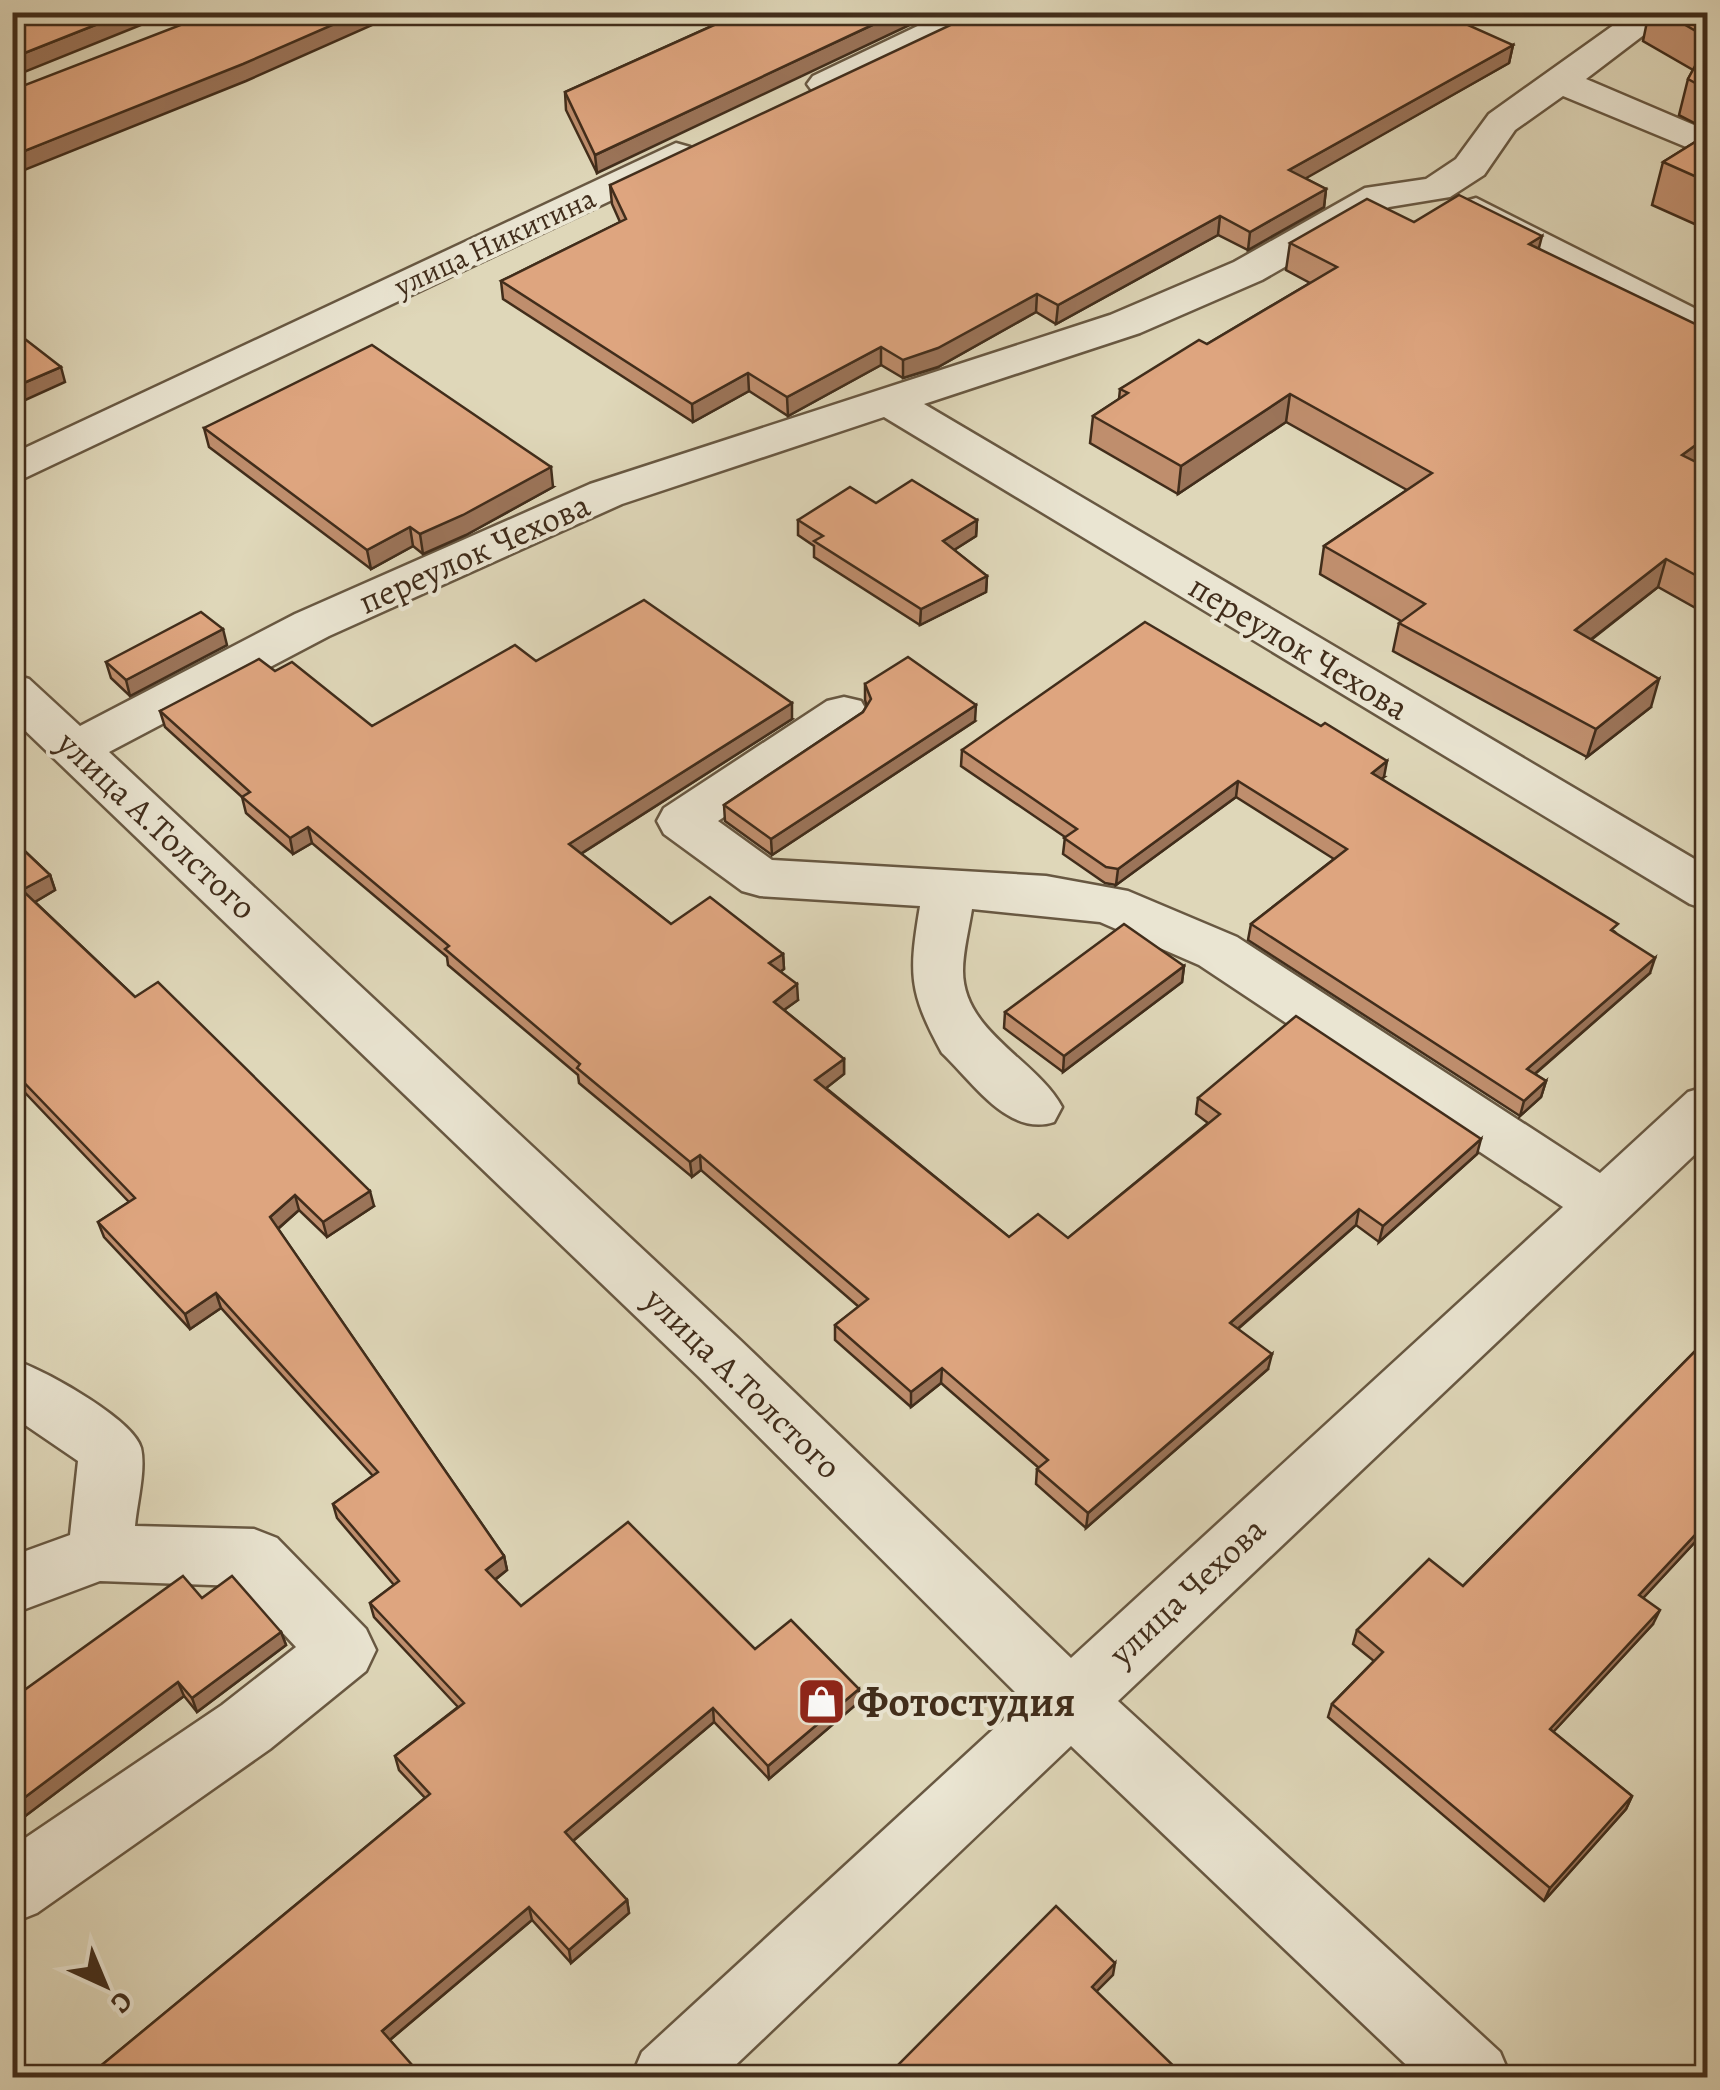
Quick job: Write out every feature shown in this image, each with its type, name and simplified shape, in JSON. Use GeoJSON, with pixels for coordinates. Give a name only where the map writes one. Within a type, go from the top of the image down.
{"type":"FeatureCollection","features":[{"type":"Feature","properties":{"kind":"street"},"geometry":{"type":"LineString","coordinates":[[798,98],[977,12]]}},
{"type":"Feature","properties":{"kind":"street"},"geometry":{"type":"LineString","coordinates":[[1656,12],[1502,122],[1470,167],[1436,190],[1708,332]]}},
{"type":"Feature","properties":{"kind":"street"},"geometry":{"type":"LineString","coordinates":[[1559,81],[1708,146]]}},
{"type":"Feature","properties":{"kind":"street","name":"улица Никитина"},"geometry":{"type":"LineString","coordinates":[[12,471],[709,140]]}},
{"type":"Feature","properties":{"kind":"street","name":"переулок Чехова"},"geometry":{"type":"LineString","coordinates":[[77,748],[312,625],[606,494],[1125,324],[1248,271],[1379,196],[1436,190]]}},
{"type":"Feature","properties":{"kind":"street","name":"переулок Чехова"},"geometry":{"type":"LineString","coordinates":[[890,403],[1708,891]]}},
{"type":"Feature","properties":{"kind":"street","name":"улица А.Толстого"},"geometry":{"type":"LineString","coordinates":[[12,690],[704,1345],[1070,1701],[1474,2078]]}},
{"type":"Feature","properties":{"kind":"street"},"geometry":{"type":"LineString","coordinates":[[844,713],[682,821],[760,878],[1108,904],[1218,951],[1604,1204]]}},
{"type":"Feature","properties":{"kind":"street"},"geometry":{"type":"LineString","coordinates":[[949,890],[936,975],[961,1038],[1034,1107]]}},
{"type":"Feature","properties":{"kind":"street","name":"улица Чехова"},"geometry":{"type":"LineString","coordinates":[[668,2078],[1708,1107]]}},
{"type":"Feature","properties":{"kind":"street"},"geometry":{"type":"LineString","coordinates":[[12,1390],[22,1389],[110,1449],[100,1553]]}},
{"type":"Feature","properties":{"kind":"street"},"geometry":{"type":"LineString","coordinates":[[12,1585],[100,1553],[254,1558],[343,1650],[246,1727],[12,1889]]}},
{"type":"Feature","properties":{"kind":"building"},"geometry":{"type":"Polygon","coordinates":[[[12,12],[128,12],[12,58],[12,12]]]}},
{"type":"Feature","properties":{"kind":"building"},"geometry":{"type":"Polygon","coordinates":[[[214,12],[362,12],[12,156],[12,90],[214,12]]]}},
{"type":"Feature","properties":{"kind":"building"},"geometry":{"type":"Polygon","coordinates":[[[743,12],[900,12],[595,155],[565,92],[743,12]]]}},
{"type":"Feature","properties":{"kind":"building"},"geometry":{"type":"Polygon","coordinates":[[[978,12],[1439,12],[1513,45],[1289,170],[1326,189],[1250,232],[1220,216],[1058,305],[1037,294],[938,348],[903,360],[881,347],[787,397],[748,373],[692,404],[501,281],[626,219],[610,185],[978,12]]]}},
{"type":"Feature","properties":{"kind":"building"},"geometry":{"type":"Polygon","coordinates":[[[1663,12],[1708,12],[1708,38],[1663,12]]]}},
{"type":"Feature","properties":{"kind":"building"},"geometry":{"type":"Polygon","coordinates":[[[1708,42],[1708,90],[1688,79],[1708,42]]]}},
{"type":"Feature","properties":{"kind":"building"},"geometry":{"type":"Polygon","coordinates":[[[1708,134],[1708,182],[1663,162],[1708,134]]]}},
{"type":"Feature","properties":{"kind":"building"},"geometry":{"type":"Polygon","coordinates":[[[1459,195],[1542,236],[1529,244],[1708,330],[1708,436],[1682,455],[1708,468],[1708,582],[1666,559],[1575,630],[1659,679],[1596,729],[1399,623],[1425,604],[1324,546],[1432,473],[1290,394],[1181,466],[1093,416],[1128,393],[1120,389],[1199,340],[1207,344],[1337,267],[1290,243],[1367,199],[1414,222],[1459,195]]]}},
{"type":"Feature","properties":{"kind":"building"},"geometry":{"type":"Polygon","coordinates":[[[12,329],[61,367],[12,388],[12,329]]]}},
{"type":"Feature","properties":{"kind":"building"},"geometry":{"type":"Polygon","coordinates":[[[372,345],[551,467],[463,515],[420,534],[410,527],[367,550],[204,428],[372,345]]]}},
{"type":"Feature","properties":{"kind":"building"},"geometry":{"type":"Polygon","coordinates":[[[912,480],[977,520],[943,541],[987,576],[921,609],[814,541],[823,536],[798,520],[850,487],[876,503],[912,480]]]}},
{"type":"Feature","properties":{"kind":"building"},"geometry":{"type":"Polygon","coordinates":[[[644,600],[792,703],[569,844],[671,924],[710,897],[783,954],[769,963],[797,984],[774,1002],[844,1059],[815,1080],[1009,1237],[1038,1214],[1068,1238],[1220,1114],[1198,1098],[1296,1016],[1481,1139],[1383,1226],[1359,1209],[1230,1323],[1272,1354],[1088,1513],[1037,1469],[1048,1460],[942,1368],[911,1392],[835,1325],[868,1299],[700,1155],[690,1162],[577,1068],[580,1064],[445,949],[449,946],[308,827],[290,838],[242,797],[250,792],[160,711],[259,659],[275,671],[292,662],[372,726],[515,645],[536,661],[644,600]]]}},
{"type":"Feature","properties":{"kind":"building"},"geometry":{"type":"Polygon","coordinates":[[[201,612],[223,629],[126,680],[106,662],[201,612]]]}},
{"type":"Feature","properties":{"kind":"building"},"geometry":{"type":"Polygon","coordinates":[[[1145,622],[1387,761],[1372,773],[1618,924],[1611,930],[1655,958],[1527,1069],[1546,1081],[1524,1101],[1251,924],[1347,849],[1238,781],[1118,869],[1106,867],[1064,838],[1077,829],[962,750],[1145,622]]]}},
{"type":"Feature","properties":{"kind":"building"},"geometry":{"type":"Polygon","coordinates":[[[908,657],[976,705],[771,839],[724,805],[863,712],[871,699],[865,684],[908,657]]]}},
{"type":"Feature","properties":{"kind":"building"},"geometry":{"type":"Polygon","coordinates":[[[12,839],[50,875],[22,890],[135,997],[158,982],[370,1191],[323,1222],[295,1195],[270,1217],[504,1556],[486,1570],[521,1606],[628,1522],[755,1649],[791,1620],[859,1689],[768,1766],[713,1708],[565,1832],[627,1900],[569,1950],[529,1907],[382,2031],[420,2074],[416,2078],[86,2078],[430,1794],[395,1756],[464,1703],[370,1603],[399,1581],[333,1504],[378,1472],[216,1293],[185,1314],[98,1222],[135,1198],[12,1070],[12,839]]]}},
{"type":"Feature","properties":{"kind":"building"},"geometry":{"type":"Polygon","coordinates":[[[1124,924],[1184,966],[1064,1056],[1005,1012],[1124,924]]]}},
{"type":"Feature","properties":{"kind":"building"},"geometry":{"type":"Polygon","coordinates":[[[1708,1338],[1708,1521],[1639,1595],[1660,1610],[1550,1729],[1632,1796],[1550,1888],[1332,1704],[1383,1652],[1357,1630],[1429,1559],[1463,1586],[1708,1338]]]}},
{"type":"Feature","properties":{"kind":"building"},"geometry":{"type":"Polygon","coordinates":[[[183,1576],[202,1598],[232,1576],[281,1632],[192,1698],[178,1682],[12,1807],[12,1699],[183,1576]]]}},
{"type":"Feature","properties":{"kind":"building"},"geometry":{"type":"Polygon","coordinates":[[[1056,1906],[1115,1963],[1092,1987],[1186,2078],[896,2078],[891,2072],[1056,1906]]]}},
{"type":"Feature","properties":{"kind":"place","name":"Фотостудия"},"geometry":{"type":"Point","coordinates":[822,1701]}}]}
